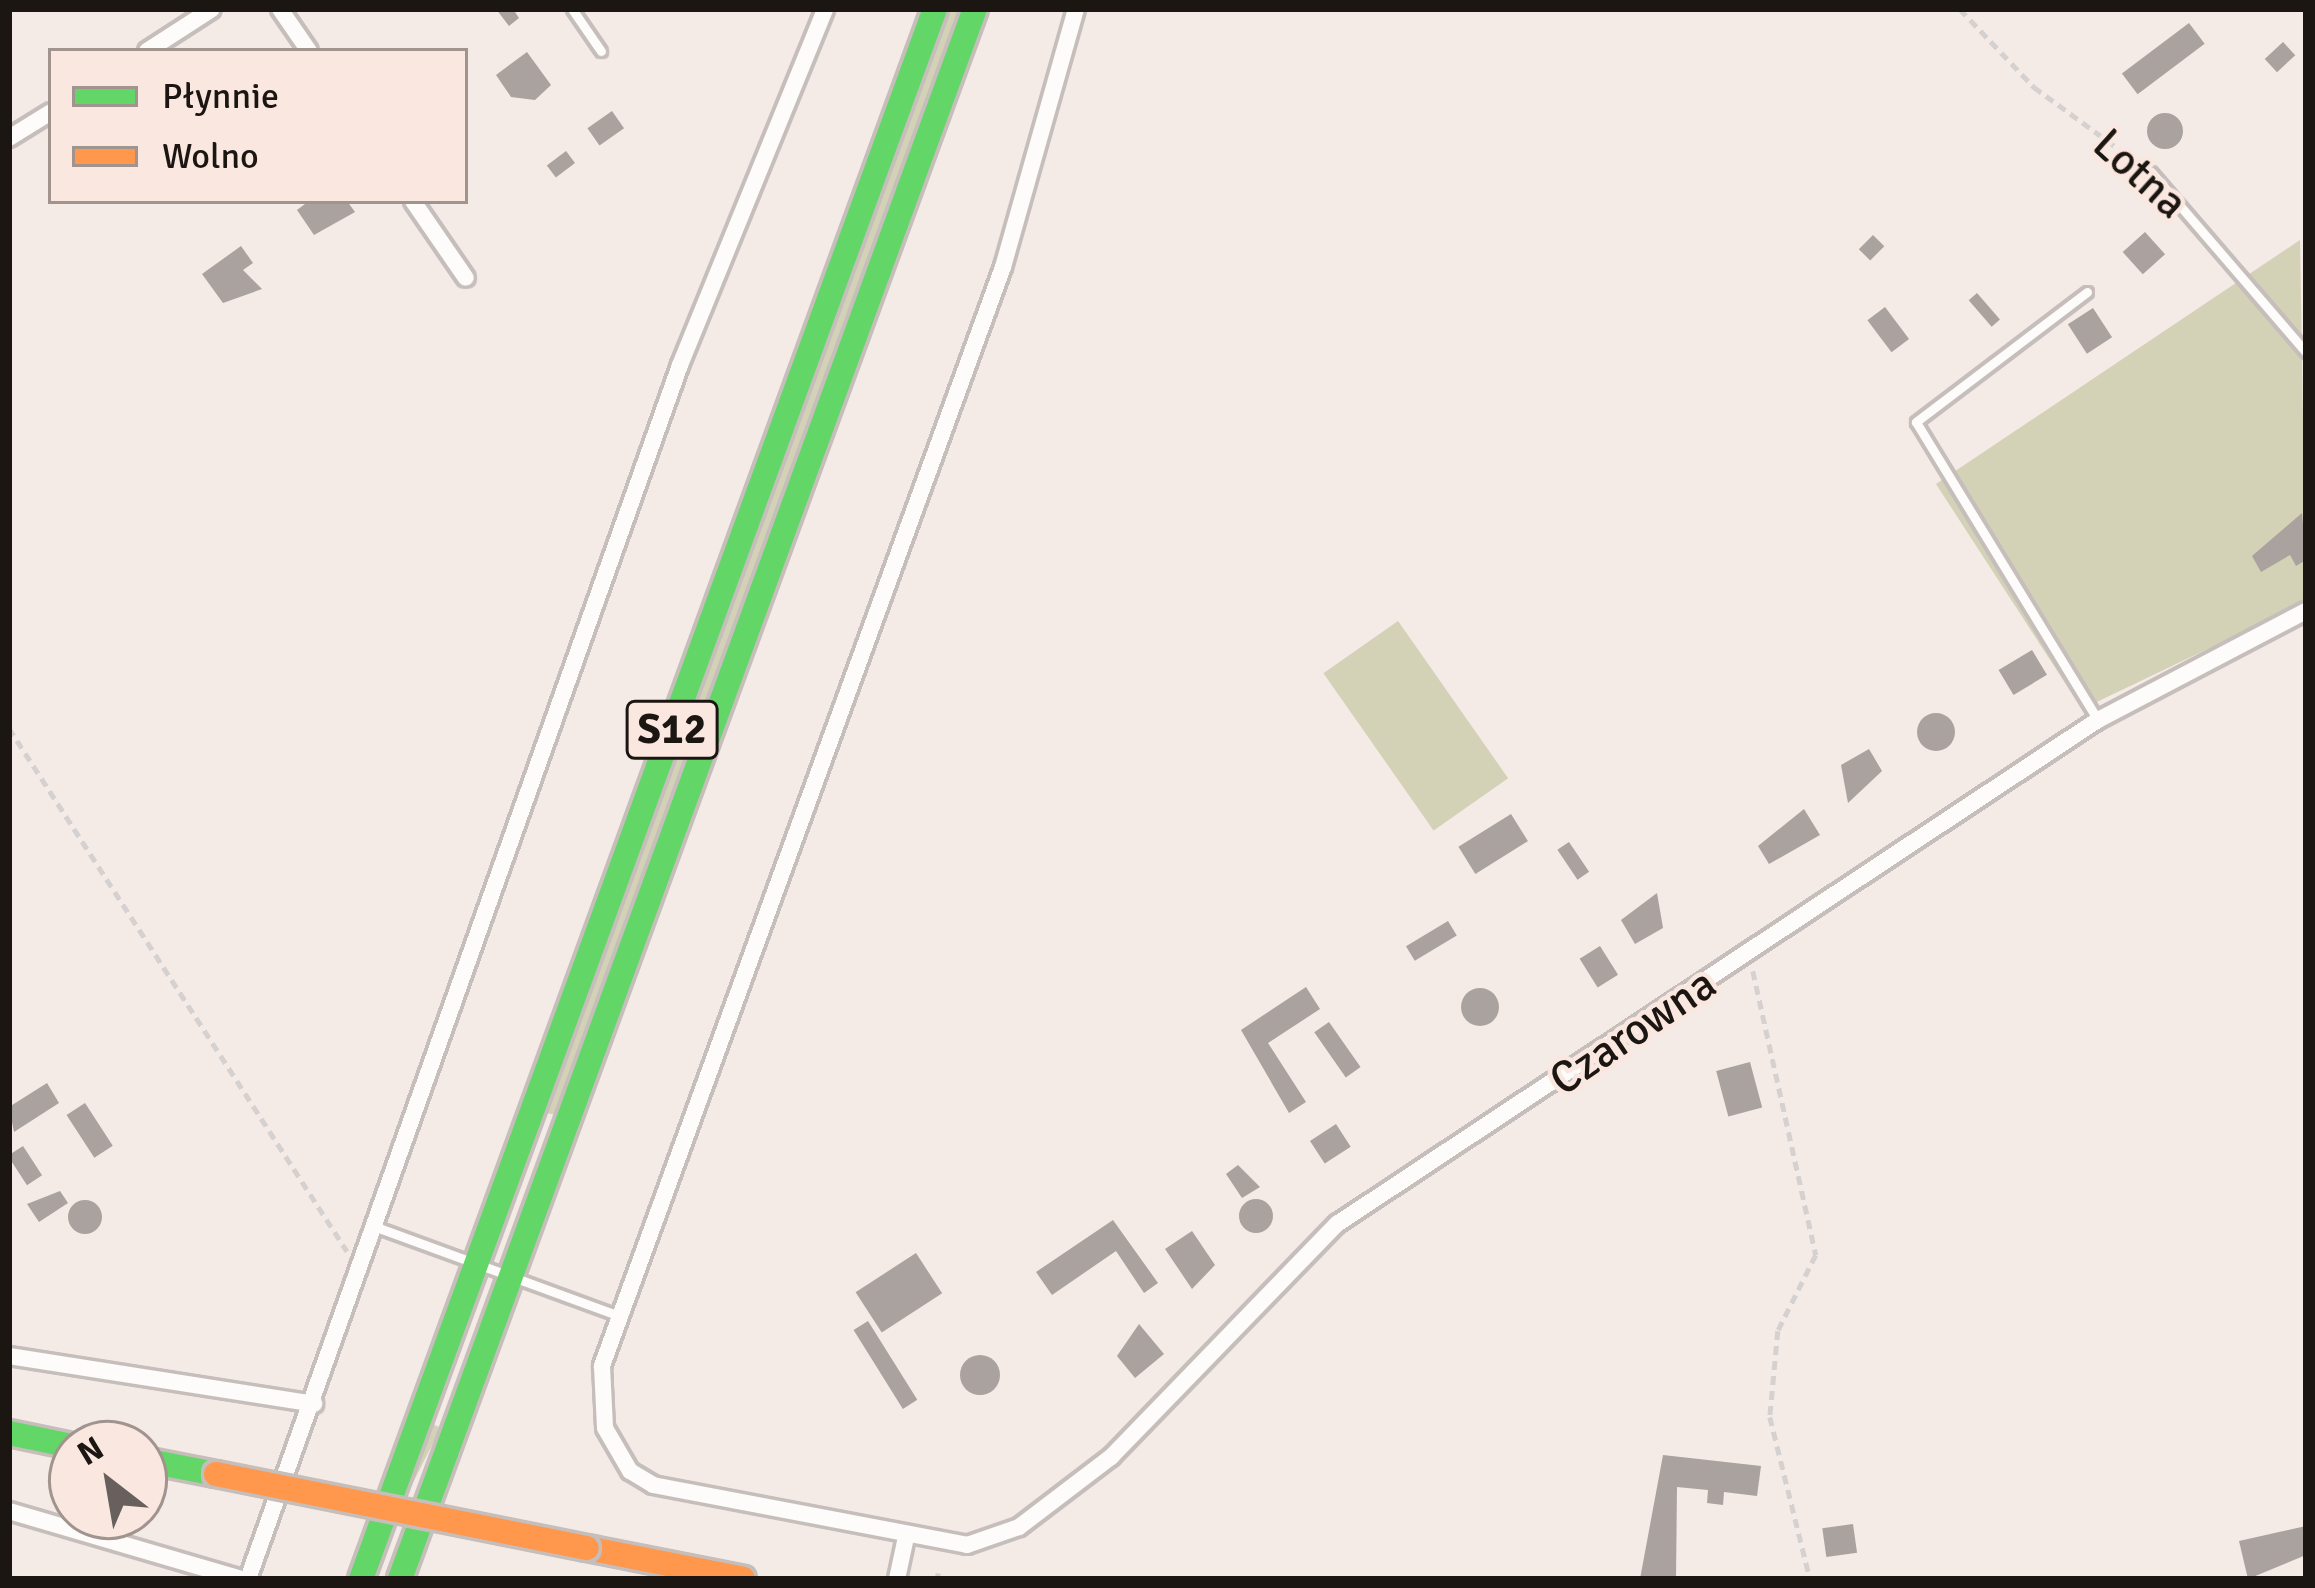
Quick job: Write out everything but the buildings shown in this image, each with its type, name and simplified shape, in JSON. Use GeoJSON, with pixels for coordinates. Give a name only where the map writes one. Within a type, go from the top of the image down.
{"type":"FeatureCollection","features":[{"type":"Feature","properties":{"kind":"main road","name":"S12"},"geometry":{"type":"LineString","coordinates":[[343,1579],[408,1450],[935,9]]}},
{"type":"Feature","properties":{"kind":"main road","name":"S12"},"geometry":{"type":"LineString","coordinates":[[419,1579],[454,1432],[975,9]]}},
{"type":"Feature","properties":{"kind":"main road"},"geometry":{"type":"LineString","coordinates":[[400,1579],[454,1432]]}},
{"type":"Feature","properties":{"kind":"main road"},"geometry":{"type":"LineString","coordinates":[[9,1433],[48,1435]]}},
{"type":"Feature","properties":{"kind":"main road"},"geometry":{"type":"LineString","coordinates":[[361,1579],[408,1450]]}},
{"type":"Feature","properties":{"kind":"main road"},"geometry":{"type":"LineString","coordinates":[[168,1458],[216,1474],[743,1579]]}},
{"type":"Feature","properties":{"kind":"street"},"geometry":{"type":"LineString","coordinates":[[152,48],[212,9]]}},
{"type":"Feature","properties":{"kind":"street"},"geometry":{"type":"LineString","coordinates":[[280,9],[307,48]]}},
{"type":"Feature","properties":{"kind":"street"},"geometry":{"type":"LineString","coordinates":[[9,1511],[245,1579],[379,1228],[680,364],[825,9]]}},
{"type":"Feature","properties":{"kind":"street"},"geometry":{"type":"LineString","coordinates":[[897,1579],[906,1538],[685,1497],[630,1471],[599,1400],[620,1316],[1004,267],[1076,9]]}},
{"type":"Feature","properties":{"kind":"street"},"geometry":{"type":"LineString","coordinates":[[9,138],[48,114]]}},
{"type":"Feature","properties":{"kind":"street"},"geometry":{"type":"LineString","coordinates":[[415,204],[466,278]]}},
{"type":"Feature","properties":{"kind":"street","name":"Czarowna"},"geometry":{"type":"LineString","coordinates":[[906,1538],[967,1545],[1019,1527],[1111,1456],[1337,1224],[2098,720],[2306,611]]}},
{"type":"Feature","properties":{"kind":"street"},"geometry":{"type":"LineString","coordinates":[[9,1356],[314,1404]]}},
{"type":"Feature","properties":{"kind":"lane"},"geometry":{"type":"LineString","coordinates":[[572,9],[601,51]]}},
{"type":"Feature","properties":{"kind":"lane","name":"Lotna"},"geometry":{"type":"LineString","coordinates":[[2152,172],[2306,352]]}},
{"type":"Feature","properties":{"kind":"lane"},"geometry":{"type":"LineString","coordinates":[[2087,292],[1916,422],[2098,720]]}},
{"type":"Feature","properties":{"kind":"lane"},"geometry":{"type":"LineString","coordinates":[[379,1228],[620,1316]]}},
{"type":"Feature","properties":{"kind":"path","name":"Lotna"},"geometry":{"type":"LineString","coordinates":[[1960,9],[2034,87],[2152,172]]}},
{"type":"Feature","properties":{"kind":"path"},"geometry":{"type":"LineString","coordinates":[[9,728],[317,1218],[365,1266]]}},
{"type":"Feature","properties":{"kind":"path"},"geometry":{"type":"LineString","coordinates":[[1749,954],[1816,1255],[1778,1331],[1770,1417],[1810,1579]]}},
{"type":"Feature","properties":{"kind":"shaded area"},"geometry":{"type":"Polygon","coordinates":[[[945,9],[964,9],[558,1115],[545,1113],[945,9]]]}},
{"type":"Feature","properties":{"kind":"shaded area"},"geometry":{"type":"Polygon","coordinates":[[[2300,240],[2306,602],[2082,709],[1936,484],[2300,240]]]}},
{"type":"Feature","properties":{"kind":"shaded area"},"geometry":{"type":"Polygon","coordinates":[[[1398,621],[1508,778],[1434,830],[1323,673],[1398,621]]]}},
{"type":"Feature","properties":{"kind":"shaded area"},"geometry":{"type":"Polygon","coordinates":[[[431,1423],[441,1428],[365,1576],[356,1571],[431,1423]]]}},
{"type":"Feature","properties":{"kind":"traffic: fast"},"geometry":{"type":"LineString","coordinates":[[361,1579],[935,9]]}},
{"type":"Feature","properties":{"kind":"traffic: fast"},"geometry":{"type":"LineString","coordinates":[[400,1579],[975,9]]}},
{"type":"Feature","properties":{"kind":"traffic: fast"},"geometry":{"type":"LineString","coordinates":[[9,1433],[48,1441]]}},
{"type":"Feature","properties":{"kind":"traffic: fast"},"geometry":{"type":"LineString","coordinates":[[168,1465],[216,1474]]}},
{"type":"Feature","properties":{"kind":"traffic: slow"},"geometry":{"type":"LineString","coordinates":[[216,1474],[587,1548]]}},
{"type":"Feature","properties":{"kind":"traffic: slow"},"geometry":{"type":"LineString","coordinates":[[587,1548],[743,1579]]}}]}
